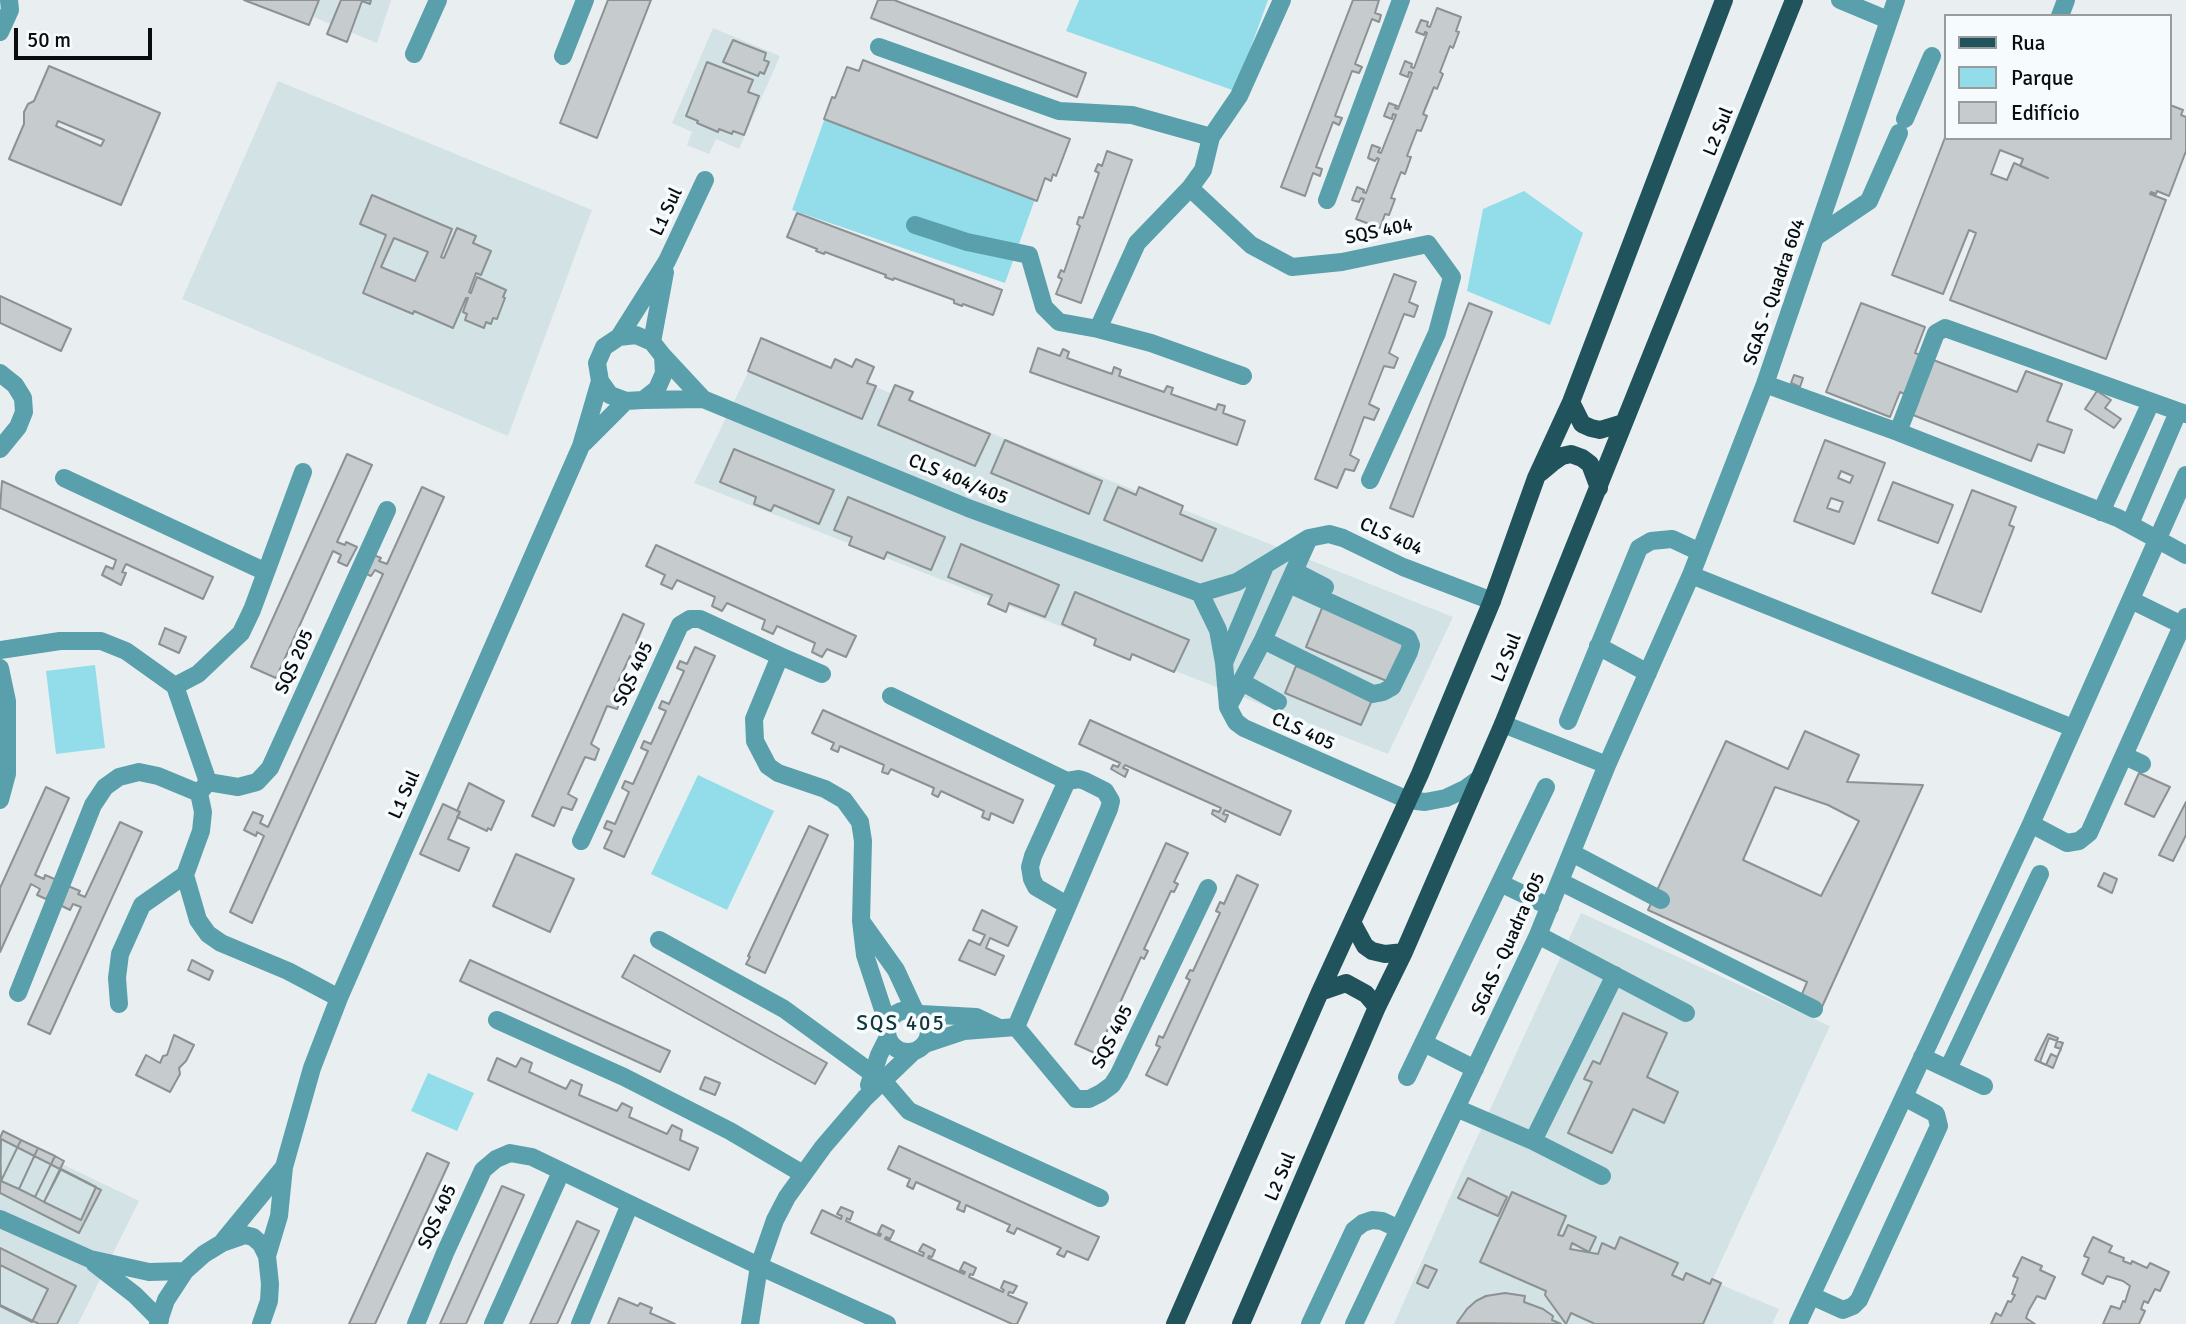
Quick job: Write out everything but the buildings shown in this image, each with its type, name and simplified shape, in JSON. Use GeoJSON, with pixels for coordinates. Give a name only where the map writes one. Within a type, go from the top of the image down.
{"type":"FeatureCollection","features":[{"type":"Feature","properties":{"kind":"main road","name":"L2 Sul"},"geometry":{"type":"LineString","coordinates":[[1175,1324],[1320,992],[1408,800],[1492,601],[1536,478],[1571,402],[1724,0]]}},
{"type":"Feature","properties":{"kind":"main road","name":"L2 Sul"},"geometry":{"type":"LineString","coordinates":[[1241,1324],[1377,1007],[1404,953],[1503,724],[1794,0]]}},
{"type":"Feature","properties":{"kind":"main road"},"geometry":{"type":"LineString","coordinates":[[1571,402],[1582,424],[1591,428],[1600,429],[1623,423]]}},
{"type":"Feature","properties":{"kind":"main road"},"geometry":{"type":"LineString","coordinates":[[1536,478],[1552,463],[1572,454],[1582,457],[1590,464],[1599,488]]}},
{"type":"Feature","properties":{"kind":"main road"},"geometry":{"type":"LineString","coordinates":[[1353,925],[1365,946],[1372,951],[1385,954],[1404,953]]}},
{"type":"Feature","properties":{"kind":"main road"},"geometry":{"type":"LineString","coordinates":[[1320,992],[1346,983],[1366,993],[1377,1007]]}},
{"type":"Feature","properties":{"kind":"street"},"geometry":{"type":"LineString","coordinates":[[0,32],[10,10],[9,0]]}},
{"type":"Feature","properties":{"kind":"street"},"geometry":{"type":"LineString","coordinates":[[414,54],[438,0]]}},
{"type":"Feature","properties":{"kind":"street"},"geometry":{"type":"LineString","coordinates":[[563,56],[585,0]]}},
{"type":"Feature","properties":{"kind":"street"},"geometry":{"type":"LineString","coordinates":[[1098,329],[1136,243],[1190,188],[1203,170],[1211,137],[1239,96],[1282,0]]}},
{"type":"Feature","properties":{"kind":"street"},"geometry":{"type":"LineString","coordinates":[[1327,200],[1401,0]]}},
{"type":"Feature","properties":{"kind":"street"},"geometry":{"type":"LineString","coordinates":[[1840,0],[1888,20]]}},
{"type":"Feature","properties":{"kind":"street","name":"SGAS - Quadra 604"},"geometry":{"type":"LineString","coordinates":[[1691,575],[1765,384],[1896,0]]}},
{"type":"Feature","properties":{"kind":"street"},"geometry":{"type":"LineString","coordinates":[[879,47],[1059,111],[1132,115],[1211,137]]}},
{"type":"Feature","properties":{"kind":"street"},"geometry":{"type":"LineString","coordinates":[[1817,236],[1869,201],[1932,56]]}},
{"type":"Feature","properties":{"kind":"street","name":"L1 Sul"},"geometry":{"type":"LineString","coordinates":[[618,337],[667,261],[705,180]]}},
{"type":"Feature","properties":{"kind":"street","name":"SQS 404"},"geometry":{"type":"LineString","coordinates":[[1190,188],[1251,244],[1292,267],[1342,262],[1428,244],[1451,277],[1437,333],[1370,480]]}},
{"type":"Feature","properties":{"kind":"street"},"geometry":{"type":"LineString","coordinates":[[915,225],[967,242],[1029,256],[1044,307],[1059,322],[1151,343],[1243,376]]}},
{"type":"Feature","properties":{"kind":"street","name":"L1 Sul"},"geometry":{"type":"LineString","coordinates":[[657,349],[667,261]]}},
{"type":"Feature","properties":{"kind":"street"},"geometry":{"type":"LineString","coordinates":[[1898,432],[1936,333],[1945,328],[2182,413],[2130,524]]}},
{"type":"Feature","properties":{"kind":"street"},"geometry":{"type":"LineString","coordinates":[[636,335],[657,349],[664,373],[657,389],[635,400],[610,395],[600,381],[597,363],[604,347],[618,337],[636,335]]}},
{"type":"Feature","properties":{"kind":"street","name":"CLS 404/405"},"geometry":{"type":"LineString","coordinates":[[657,349],[703,399]]}},
{"type":"Feature","properties":{"kind":"street"},"geometry":{"type":"LineString","coordinates":[[0,373],[15,385],[23,398],[24,412],[18,426],[0,449]]}},
{"type":"Feature","properties":{"kind":"street","name":"L1 Sul"},"geometry":{"type":"LineString","coordinates":[[267,1256],[279,1216],[284,1167],[312,1068],[339,998],[581,446],[600,381]]}},
{"type":"Feature","properties":{"kind":"street"},"geometry":{"type":"LineString","coordinates":[[1765,384],[1898,432],[2101,512],[2130,524],[2186,555]]}},
{"type":"Feature","properties":{"kind":"street","name":"CLS 404/405"},"geometry":{"type":"LineString","coordinates":[[635,400],[703,399],[968,508],[1200,593]]}},
{"type":"Feature","properties":{"kind":"street","name":"L1 Sul"},"geometry":{"type":"LineString","coordinates":[[581,446],[635,400]]}},
{"type":"Feature","properties":{"kind":"street"},"geometry":{"type":"LineString","coordinates":[[2101,512],[2151,402]]}},
{"type":"Feature","properties":{"kind":"street"},"geometry":{"type":"LineString","coordinates":[[175,685],[198,674],[241,633],[303,472]]}},
{"type":"Feature","properties":{"kind":"street"},"geometry":{"type":"LineString","coordinates":[[1798,1324],[2031,824],[2186,474]]}},
{"type":"Feature","properties":{"kind":"street"},"geometry":{"type":"LineString","coordinates":[[64,478],[266,572]]}},
{"type":"Feature","properties":{"kind":"street","name":"SQS 205"},"geometry":{"type":"LineString","coordinates":[[18,993],[93,805],[105,787],[119,777],[139,772],[204,788],[239,787],[257,782],[270,768],[387,510]]}},
{"type":"Feature","properties":{"kind":"street","name":"CLS 404"},"geometry":{"type":"LineString","coordinates":[[1309,538],[1329,534],[1343,538],[1403,567],[1492,601]]}},
{"type":"Feature","properties":{"kind":"street"},"geometry":{"type":"LineString","coordinates":[[1228,707],[1218,630],[1200,593],[1237,582],[1309,538]]}},
{"type":"Feature","properties":{"kind":"street"},"geometry":{"type":"LineString","coordinates":[[1228,707],[1263,640],[1309,538]]}},
{"type":"Feature","properties":{"kind":"street"},"geometry":{"type":"LineString","coordinates":[[1568,721],[1639,548],[1651,541],[1672,539],[1700,552]]}},
{"type":"Feature","properties":{"kind":"street"},"geometry":{"type":"LineString","coordinates":[[1224,663],[1266,563]]}},
{"type":"Feature","properties":{"kind":"street"},"geometry":{"type":"LineString","coordinates":[[1691,575],[2073,728]]}},
{"type":"Feature","properties":{"kind":"street","name":"SGAS - Quadra 605"},"geometry":{"type":"LineString","coordinates":[[1357,1322],[1538,935],[1607,765],[1691,575]]}},
{"type":"Feature","properties":{"kind":"street"},"geometry":{"type":"LineString","coordinates":[[1292,578],[1325,587]]}},
{"type":"Feature","properties":{"kind":"street"},"geometry":{"type":"LineString","coordinates":[[1263,640],[1373,694],[1392,687],[1409,652],[1408,638],[1292,578]]}},
{"type":"Feature","properties":{"kind":"street"},"geometry":{"type":"LineString","coordinates":[[2031,824],[2067,843],[2080,841],[2089,832],[2125,757],[2184,621],[2131,600]]}},
{"type":"Feature","properties":{"kind":"street","name":"SQS 405"},"geometry":{"type":"LineString","coordinates":[[581,841],[680,625],[690,619],[700,620],[822,674]]}},
{"type":"Feature","properties":{"kind":"street"},"geometry":{"type":"LineString","coordinates":[[0,650],[60,640],[101,641],[126,651],[175,685],[204,788],[201,831],[185,875],[142,905],[120,954],[117,978],[119,1003]]}},
{"type":"Feature","properties":{"kind":"street"},"geometry":{"type":"LineString","coordinates":[[1598,646],[1648,673]]}},
{"type":"Feature","properties":{"kind":"street"},"geometry":{"type":"LineString","coordinates":[[780,656],[754,719],[755,741],[768,766],[778,773],[825,789],[844,800],[860,822],[863,841],[862,921],[865,955],[895,1048],[907,1052],[964,1031],[1016,1027],[1110,809],[1111,801],[1105,791],[1085,781],[1067,781],[891,696]]}},
{"type":"Feature","properties":{"kind":"street"},"geometry":{"type":"LineString","coordinates":[[0,668],[7,701],[7,774],[0,800]]}},
{"type":"Feature","properties":{"kind":"street"},"geometry":{"type":"LineString","coordinates":[[1242,682],[1278,702]]}},
{"type":"Feature","properties":{"kind":"street","name":"CLS 405"},"geometry":{"type":"LineString","coordinates":[[1228,707],[1236,722],[1244,728],[1408,800],[1424,802],[1446,798],[1480,778]]}},
{"type":"Feature","properties":{"kind":"street"},"geometry":{"type":"LineString","coordinates":[[1503,724],[1607,765]]}},
{"type":"Feature","properties":{"kind":"street"},"geometry":{"type":"LineString","coordinates":[[2125,757],[2143,764]]}},
{"type":"Feature","properties":{"kind":"street"},"geometry":{"type":"LineString","coordinates":[[1067,781],[1032,856],[1030,867],[1036,887],[1067,905]]}},
{"type":"Feature","properties":{"kind":"street"},"geometry":{"type":"LineString","coordinates":[[1407,1077],[1546,787]]}},
{"type":"Feature","properties":{"kind":"street"},"geometry":{"type":"LineString","coordinates":[[1572,853],[1661,900]]}},
{"type":"Feature","properties":{"kind":"street"},"geometry":{"type":"LineString","coordinates":[[1948,1069],[2040,874]]}},
{"type":"Feature","properties":{"kind":"street"},"geometry":{"type":"LineString","coordinates":[[185,875],[198,920],[208,934],[221,943],[288,971],[339,998]]}},
{"type":"Feature","properties":{"kind":"street"},"geometry":{"type":"LineString","coordinates":[[1561,882],[1814,1009]]}},
{"type":"Feature","properties":{"kind":"street"},"geometry":{"type":"LineString","coordinates":[[1500,883],[1550,907]]}},
{"type":"Feature","properties":{"kind":"street","name":"SQS 405"},"geometry":{"type":"LineString","coordinates":[[1016,1027],[1076,1099],[1089,1099],[1101,1093],[1112,1085],[1119,1074],[1209,888]]}},
{"type":"Feature","properties":{"kind":"street"},"geometry":{"type":"LineString","coordinates":[[750,1324],[759,1266],[775,1220],[803,1174],[878,1078],[919,1048],[929,1032],[928,1025],[918,1013],[897,970],[862,921]]}},
{"type":"Feature","properties":{"kind":"street"},"geometry":{"type":"LineString","coordinates":[[1538,935],[1686,1013]]}},
{"type":"Feature","properties":{"kind":"street"},"geometry":{"type":"LineString","coordinates":[[659,940],[785,1009],[878,1078],[909,1111],[1100,1198]]}},
{"type":"Feature","properties":{"kind":"street"},"geometry":{"type":"LineString","coordinates":[[1533,1141],[1615,975]]}},
{"type":"Feature","properties":{"kind":"street"},"geometry":{"type":"LineString","coordinates":[[878,1078],[888,1031],[895,1014],[908,1010],[976,1017],[997,1027]]}},
{"type":"Feature","properties":{"kind":"street"},"geometry":{"type":"LineString","coordinates":[[498,1020],[624,1077],[730,1131],[803,1174]]}},
{"type":"Feature","properties":{"kind":"street"},"geometry":{"type":"LineString","coordinates":[[1423,1043],[1475,1069]]}},
{"type":"Feature","properties":{"kind":"street"},"geometry":{"type":"LineString","coordinates":[[1923,1057],[1984,1086]]}},
{"type":"Feature","properties":{"kind":"street"},"geometry":{"type":"LineString","coordinates":[[1812,1296],[1843,1310],[1859,1300],[1939,1126],[1936,1114],[1904,1097]]}},
{"type":"Feature","properties":{"kind":"street"},"geometry":{"type":"LineString","coordinates":[[1457,1108],[1533,1141],[1602,1177]]}},
{"type":"Feature","properties":{"kind":"street","name":"SQS 405"},"geometry":{"type":"LineString","coordinates":[[416,1324],[483,1170],[510,1153],[532,1157],[887,1324]]}},
{"type":"Feature","properties":{"kind":"street","name":"L1 Sul"},"geometry":{"type":"LineString","coordinates":[[222,1243],[284,1167]]}},
{"type":"Feature","properties":{"kind":"street"},"geometry":{"type":"LineString","coordinates":[[493,1324],[561,1172]]}},
{"type":"Feature","properties":{"kind":"street"},"geometry":{"type":"LineString","coordinates":[[579,1324],[629,1204]]}},
{"type":"Feature","properties":{"kind":"street"},"geometry":{"type":"LineString","coordinates":[[0,1219],[90,1259],[149,1272],[185,1270]]}},
{"type":"Feature","properties":{"kind":"street"},"geometry":{"type":"LineString","coordinates":[[1310,1324],[1354,1230],[1372,1220],[1382,1221],[1399,1230]]}},
{"type":"Feature","properties":{"kind":"street"},"geometry":{"type":"LineString","coordinates":[[159,1322],[166,1300],[185,1270],[222,1243],[245,1235],[253,1237],[261,1244],[267,1256],[270,1283],[264,1322]]}},
{"type":"Feature","properties":{"kind":"street"},"geometry":{"type":"LineString","coordinates":[[90,1259],[135,1295],[159,1322]]}},
{"type":"Feature","properties":{"kind":"shaded area"},"geometry":{"type":"Polygon","coordinates":[[[272,0],[391,0],[377,43],[272,0]]]}},
{"type":"Feature","properties":{"kind":"shaded area"},"geometry":{"type":"Polygon","coordinates":[[[713,28],[780,56],[739,149],[716,139],[709,154],[687,145],[692,132],[672,123],[713,28]]]}},
{"type":"Feature","properties":{"kind":"shaded area"},"geometry":{"type":"Polygon","coordinates":[[[278,81],[592,210],[508,436],[182,299],[278,81]]]}},
{"type":"Feature","properties":{"kind":"shaded area"},"geometry":{"type":"Polygon","coordinates":[[[760,341],[1453,617],[1388,754],[694,483],[745,379],[760,341]]]}},
{"type":"Feature","properties":{"kind":"shaded area"},"geometry":{"type":"Polygon","coordinates":[[[1581,913],[1830,1026],[1712,1281],[1779,1309],[1772,1324],[1394,1324],[1581,913]]]}},
{"type":"Feature","properties":{"kind":"shaded area"},"geometry":{"type":"Polygon","coordinates":[[[0,1134],[139,1201],[78,1324],[0,1324],[0,1134]]]}},
{"type":"Feature","properties":{"kind":"green space"},"geometry":{"type":"Polygon","coordinates":[[[1079,0],[1268,0],[1235,91],[1066,31],[1079,0]]]}},
{"type":"Feature","properties":{"kind":"green space"},"geometry":{"type":"Polygon","coordinates":[[[826,115],[1039,188],[1005,283],[792,210],[826,115]]]}},
{"type":"Feature","properties":{"kind":"green space"},"geometry":{"type":"Polygon","coordinates":[[[1524,191],[1583,233],[1550,325],[1467,291],[1483,209],[1524,191]]]}},
{"type":"Feature","properties":{"kind":"green space"},"geometry":{"type":"Polygon","coordinates":[[[95,665],[105,748],[56,754],[46,671],[95,665]]]}},
{"type":"Feature","properties":{"kind":"green space"},"geometry":{"type":"Polygon","coordinates":[[[698,775],[774,811],[727,910],[651,874],[698,775]]]}},
{"type":"Feature","properties":{"kind":"green space"},"geometry":{"type":"Polygon","coordinates":[[[428,1073],[474,1093],[457,1131],[411,1111],[428,1073]]]}},
{"type":"Feature","properties":{"kind":"district","name":"SQS 405"},"geometry":{"type":"Point","coordinates":[901,1024]}}]}
